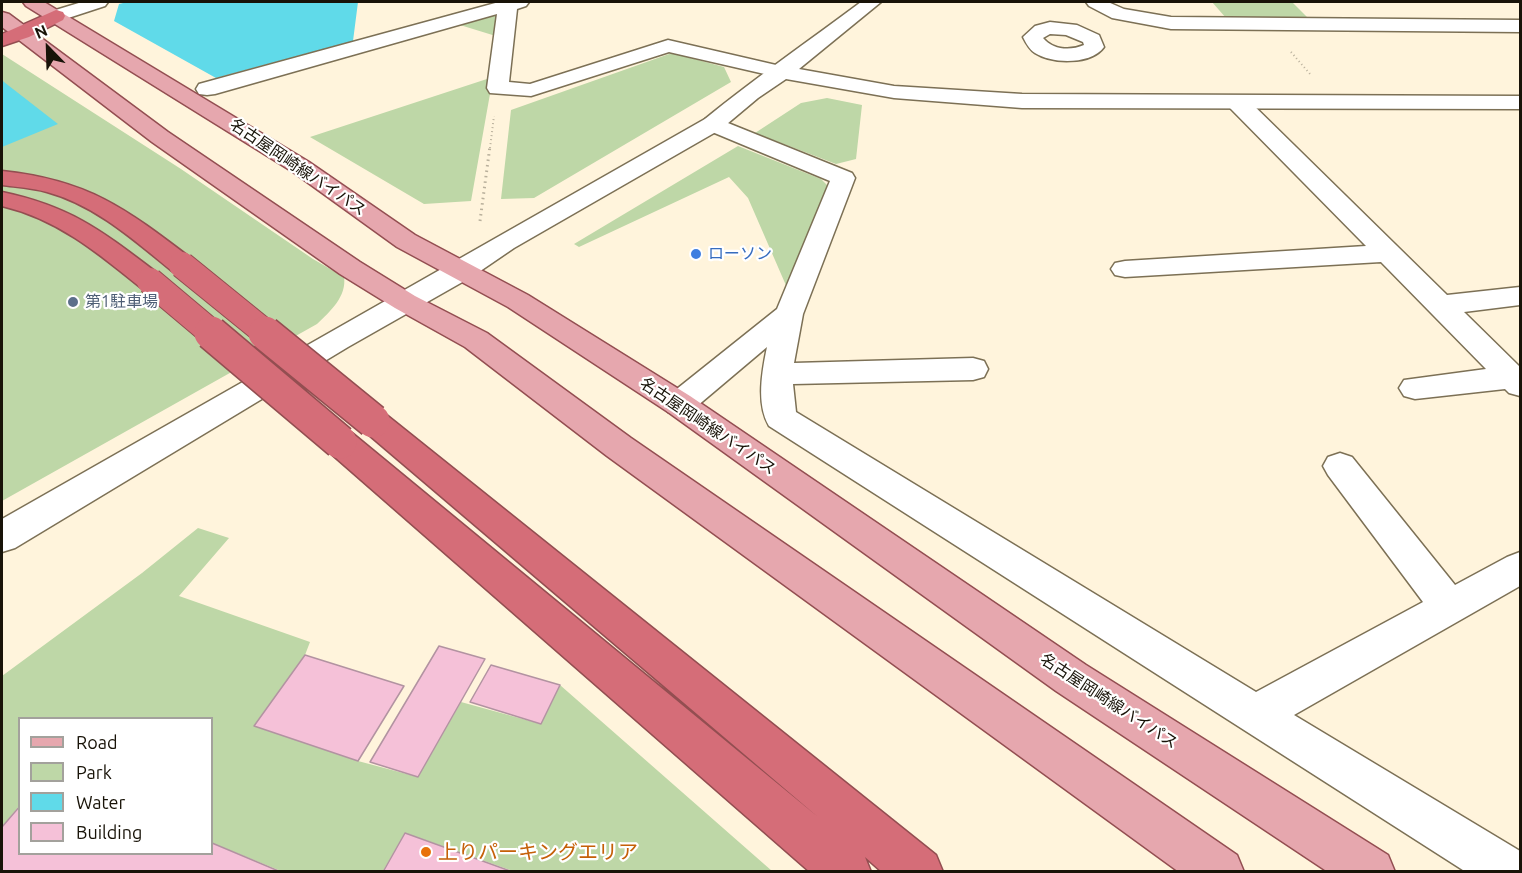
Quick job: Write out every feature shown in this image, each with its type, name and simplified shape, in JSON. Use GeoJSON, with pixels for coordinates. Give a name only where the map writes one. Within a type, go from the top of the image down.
{"type":"FeatureCollection","features":[{"type":"Feature","properties":{"kind":"highway"},"geometry":{"type":"LineString","coordinates":[[2,178],[41,182],[94,200],[116,214],[373,421],[919,872]]}},
{"type":"Feature","properties":{"kind":"highway"},"geometry":{"type":"LineString","coordinates":[[2,199],[30,204],[60,215],[84,230],[150,281],[847,872]]}},
{"type":"Feature","properties":{"kind":"main road","name":"名古屋岡崎線バイパス"},"geometry":{"type":"LineString","coordinates":[[18,23],[301,167],[406,241],[518,301],[679,404],[1071,678],[1371,872]]}},
{"type":"Feature","properties":{"kind":"main road"},"geometry":{"type":"LineString","coordinates":[[18,23],[160,137],[350,268],[405,302],[476,340],[628,454],[1220,872]]}},
{"type":"Feature","properties":{"kind":"street"},"geometry":{"type":"LineString","coordinates":[[18,23],[99,2]]}},
{"type":"Feature","properties":{"kind":"street"},"geometry":{"type":"LineString","coordinates":[[2,537],[463,270],[505,242],[713,124],[750,93],[782,72],[872,2]]}},
{"type":"Feature","properties":{"kind":"street"},"geometry":{"type":"LineString","coordinates":[[1095,2],[1113,12],[1171,23],[1521,27]]}},
{"type":"Feature","properties":{"kind":"street"},"geometry":{"type":"LineString","coordinates":[[207,88],[512,3],[498,88],[531,90],[668,46],[782,72],[894,92],[987,98],[1238,103],[1521,103]]}},
{"type":"Feature","properties":{"kind":"street"},"geometry":{"type":"LineString","coordinates":[[1080,31],[1113,12]]}},
{"type":"Feature","properties":{"kind":"street"},"geometry":{"type":"LineString","coordinates":[[1238,103],[1517,381]]}},
{"type":"Feature","properties":{"kind":"street"},"geometry":{"type":"LineString","coordinates":[[713,124],[843,178],[789,314],[777,374],[780,418],[1510,872]]}},
{"type":"Feature","properties":{"kind":"street"},"geometry":{"type":"LineString","coordinates":[[1125,269],[1390,253]]}},
{"type":"Feature","properties":{"kind":"street"},"geometry":{"type":"LineString","coordinates":[[1442,305],[1521,296]]}},
{"type":"Feature","properties":{"kind":"street"},"geometry":{"type":"LineString","coordinates":[[679,404],[789,314]]}},
{"type":"Feature","properties":{"kind":"street"},"geometry":{"type":"LineString","coordinates":[[777,374],[973,369]]}},
{"type":"Feature","properties":{"kind":"street"},"geometry":{"type":"LineString","coordinates":[[1415,388],[1517,381]]}},
{"type":"Feature","properties":{"kind":"street"},"geometry":{"type":"LineString","coordinates":[[1340,466],[1450,607]]}},
{"type":"Feature","properties":{"kind":"street"},"geometry":{"type":"LineString","coordinates":[[1255,715],[1520,570]]}},
{"type":"Feature","properties":{"kind":"path"},"geometry":{"type":"LineString","coordinates":[[1265,23],[1336,102]]}},
{"type":"Feature","properties":{"kind":"path"},"geometry":{"type":"LineString","coordinates":[[480,224],[498,88]]}},
{"type":"Feature","properties":{"kind":"green space"},"geometry":{"type":"Polygon","coordinates":[[[1212,2],[1292,2],[1308,18],[1226,18],[1212,2]]]}},
{"type":"Feature","properties":{"kind":"green space"},"geometry":{"type":"Polygon","coordinates":[[[501,13],[499,37],[460,25],[501,13]]]}},
{"type":"Feature","properties":{"kind":"green space"},"geometry":{"type":"Polygon","coordinates":[[[672,53],[724,67],[731,82],[534,198],[501,199],[511,110],[672,53]]]}},
{"type":"Feature","properties":{"kind":"green space"},"geometry":{"type":"Polygon","coordinates":[[[2,54],[181,169],[313,259],[344,277],[344,284],[336,303],[317,324],[2,501],[2,54]]]}},
{"type":"Feature","properties":{"kind":"green space"},"geometry":{"type":"Polygon","coordinates":[[[493,77],[471,201],[424,204],[310,137],[493,77]]]}},
{"type":"Feature","properties":{"kind":"green space"},"geometry":{"type":"Polygon","coordinates":[[[827,98],[862,105],[856,159],[836,164],[755,133],[801,103],[827,98]]]}},
{"type":"Feature","properties":{"kind":"green space"},"geometry":{"type":"Polygon","coordinates":[[[738,146],[821,179],[829,187],[788,290],[748,198],[729,177],[579,247],[574,244],[738,146]]]}},
{"type":"Feature","properties":{"kind":"green space"},"geometry":{"type":"Polygon","coordinates":[[[198,528],[229,538],[179,596],[310,642],[305,655],[254,726],[358,761],[418,777],[461,702],[541,724],[560,685],[772,871],[513,871],[405,833],[383,871],[281,871],[213,843],[213,717],[18,717],[18,807],[2,827],[2,676],[142,573],[198,528]]]}},
{"type":"Feature","properties":{"kind":"water"},"geometry":{"type":"Polygon","coordinates":[[[127,2],[358,2],[353,41],[216,78],[114,21],[119,4],[127,2]]]}},
{"type":"Feature","properties":{"kind":"water"},"geometry":{"type":"Polygon","coordinates":[[[2,80],[4,82],[58,124],[2,147],[2,80]]]}},
{"type":"Feature","properties":{"kind":"building"},"geometry":{"type":"Polygon","coordinates":[[[439,646],[485,659],[418,777],[370,762],[439,646]]]}},
{"type":"Feature","properties":{"kind":"building"},"geometry":{"type":"Polygon","coordinates":[[[305,655],[404,686],[358,761],[254,726],[305,655]]]}},
{"type":"Feature","properties":{"kind":"building"},"geometry":{"type":"Polygon","coordinates":[[[491,665],[560,685],[541,724],[470,702],[491,665]]]}},
{"type":"Feature","properties":{"kind":"building"},"geometry":{"type":"Polygon","coordinates":[[[18,808],[18,855],[213,855],[213,843],[281,872],[2,872],[2,827],[18,808]]]}},
{"type":"Feature","properties":{"kind":"building","name":"上りパーキングエリア"},"geometry":{"type":"Polygon","coordinates":[[[405,833],[513,872],[383,872],[405,833]]]}},
{"type":"Feature","properties":{"kind":"place","name":"ローソン"},"geometry":{"type":"Point","coordinates":[696,254]}},
{"type":"Feature","properties":{"kind":"place","name":"第1駐車場"},"geometry":{"type":"Point","coordinates":[73,302]}},
{"type":"Feature","properties":{"kind":"place","name":"上りパーキングエリア"},"geometry":{"type":"Point","coordinates":[426,852]}}]}
